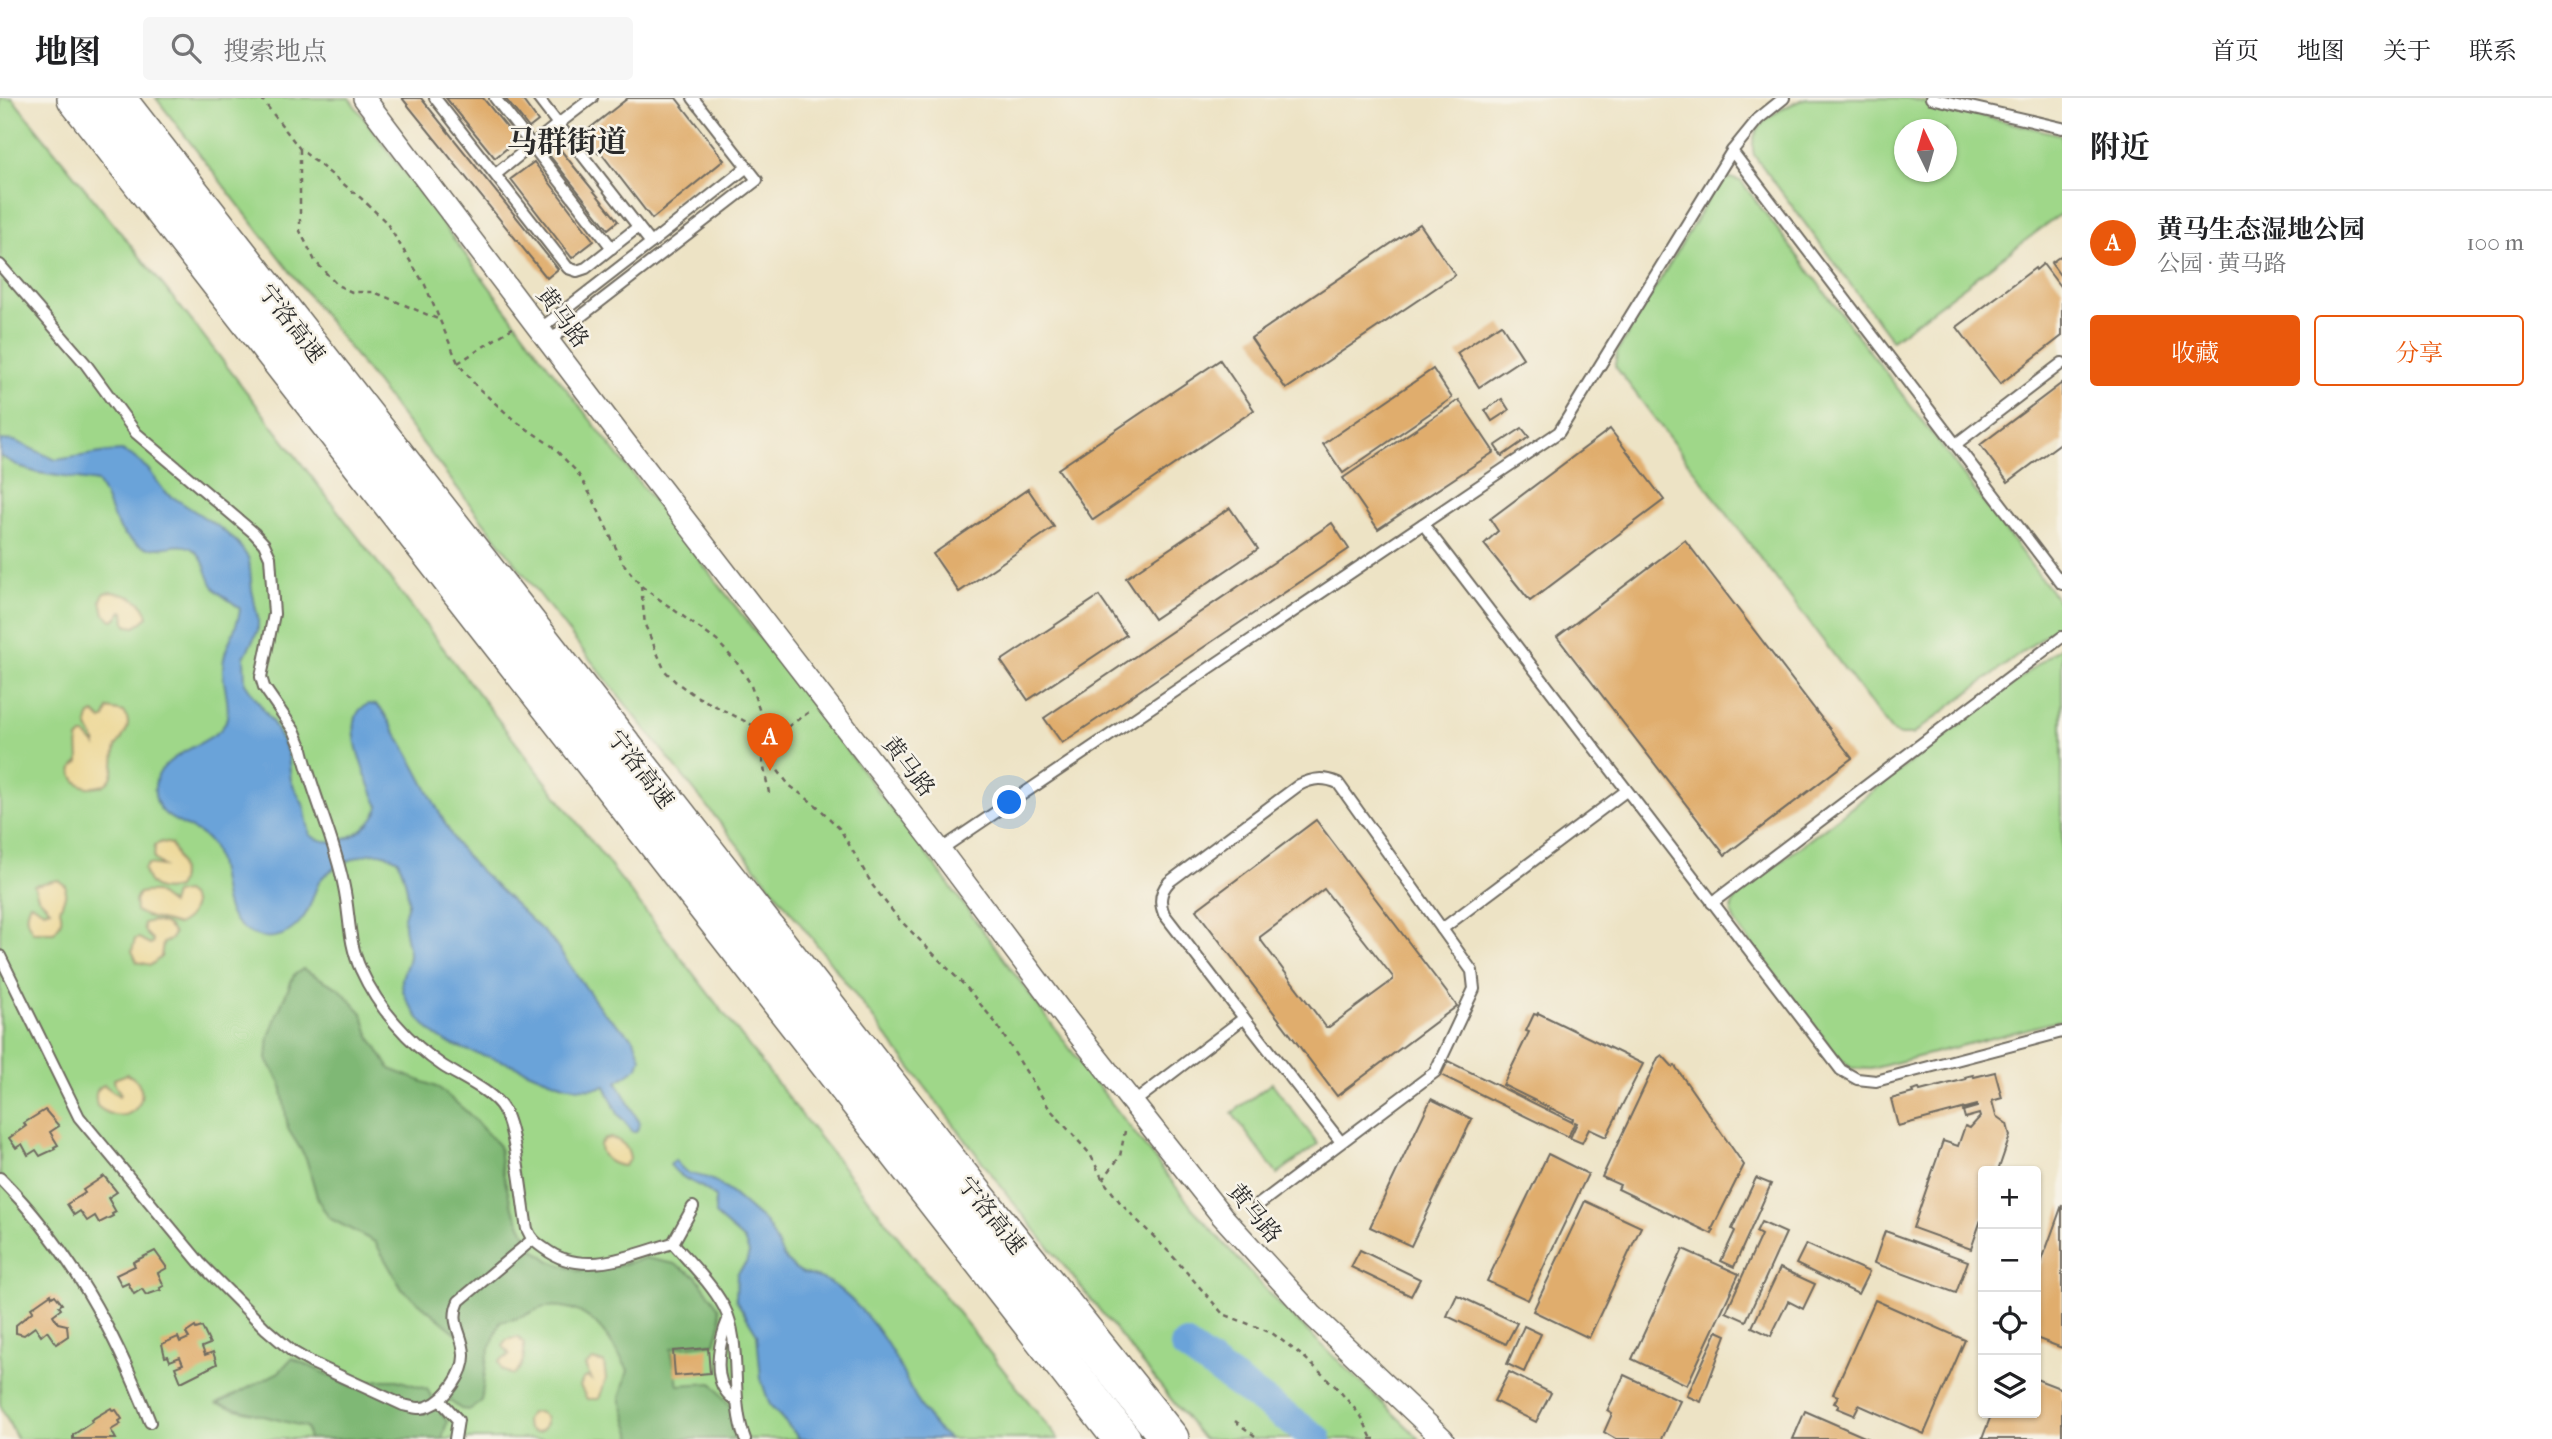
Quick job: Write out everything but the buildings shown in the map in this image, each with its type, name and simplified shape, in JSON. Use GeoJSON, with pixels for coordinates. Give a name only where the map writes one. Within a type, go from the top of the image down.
{"type":"FeatureCollection","features":[{"type":"Feature","properties":{"kind":"highway","name":"宁洛高速"},"geometry":{"type":"LineString","coordinates":[[76,98],[1122,1439]]}},
{"type":"Feature","properties":{"kind":"highway","name":"宁洛高速"},"geometry":{"type":"LineString","coordinates":[[116,98],[926,1133],[1170,1439]]}},
{"type":"Feature","properties":{"kind":"street","name":"黄马路"},"geometry":{"type":"LineString","coordinates":[[364,98],[536,332],[825,699],[1068,1021],[1222,1216],[1259,1260],[1313,1316],[1443,1439]]}},
{"type":"Feature","properties":{"kind":"lane"},"geometry":{"type":"LineString","coordinates":[[435,98],[568,268],[582,270],[638,227]]}},
{"type":"Feature","properties":{"kind":"lane"},"geometry":{"type":"LineString","coordinates":[[495,98],[612,248]]}},
{"type":"Feature","properties":{"kind":"lane"},"geometry":{"type":"LineString","coordinates":[[538,98],[651,243]]}},
{"type":"Feature","properties":{"kind":"lane"},"geometry":{"type":"LineString","coordinates":[[496,174],[592,98]]}},
{"type":"Feature","properties":{"kind":"lane"},"geometry":{"type":"LineString","coordinates":[[536,332],[757,180],[693,98]]}},
{"type":"Feature","properties":{"kind":"lane"},"geometry":{"type":"LineString","coordinates":[[940,850],[1559,432],[1732,151],[1758,119],[1784,98]]}},
{"type":"Feature","properties":{"kind":"lane"},"geometry":{"type":"LineString","coordinates":[[1931,98],[2062,128]]}},
{"type":"Feature","properties":{"kind":"lane"},"geometry":{"type":"LineString","coordinates":[[1732,151],[2062,584]]}},
{"type":"Feature","properties":{"kind":"lane"},"geometry":{"type":"LineString","coordinates":[[536,332],[747,167]]}},
{"type":"Feature","properties":{"kind":"lane"},"geometry":{"type":"LineString","coordinates":[[0,265],[85,363],[136,433],[264,544],[272,571],[274,614],[261,677],[264,687],[295,732],[302,750],[344,887],[351,941],[361,970],[380,1003],[406,1035],[440,1064],[494,1099],[503,1108],[531,1240],[570,1263],[592,1264],[673,1243],[693,1207]]}},
{"type":"Feature","properties":{"kind":"lane"},"geometry":{"type":"LineString","coordinates":[[1956,444],[2062,363]]}},
{"type":"Feature","properties":{"kind":"lane"},"geometry":{"type":"LineString","coordinates":[[1423,524],[1835,1063],[1857,1079],[1876,1081],[2062,1032]]}},
{"type":"Feature","properties":{"kind":"lane"},"geometry":{"type":"LineString","coordinates":[[1713,904],[2062,637]]}},
{"type":"Feature","properties":{"kind":"lane"},"geometry":{"type":"LineString","coordinates":[[1258,1205],[1435,1072],[1474,989],[1472,971],[1338,783],[1319,779],[1306,782],[1169,882],[1161,893],[1161,907],[1341,1142]]}},
{"type":"Feature","properties":{"kind":"lane"},"geometry":{"type":"LineString","coordinates":[[1442,929],[1626,791]]}},
{"type":"Feature","properties":{"kind":"lane"},"geometry":{"type":"LineString","coordinates":[[0,956],[79,1117],[200,1263],[266,1329],[293,1352],[312,1363],[402,1405],[415,1409],[428,1407],[440,1400],[461,1371],[465,1357],[453,1313],[459,1301],[531,1240]]}},
{"type":"Feature","properties":{"kind":"lane"},"geometry":{"type":"LineString","coordinates":[[1137,1107],[1244,1018]]}},
{"type":"Feature","properties":{"kind":"lane"},"geometry":{"type":"LineString","coordinates":[[0,1178],[43,1226],[92,1297],[127,1363],[150,1422]]}},
{"type":"Feature","properties":{"kind":"lane"},"geometry":{"type":"LineString","coordinates":[[673,1243],[724,1307],[728,1320],[719,1350],[721,1379],[725,1390],[737,1402],[745,1439]]}},
{"type":"Feature","properties":{"kind":"lane"},"geometry":{"type":"LineString","coordinates":[[440,1400],[458,1420],[455,1439]]}},
{"type":"Feature","properties":{"kind":"path"},"geometry":{"type":"LineString","coordinates":[[261,98],[300,149],[386,222],[425,285],[458,363],[477,387],[514,421],[552,446],[577,472],[623,563],[641,586],[709,635],[737,663],[750,683],[760,712],[764,743],[772,764],[789,785],[817,806],[840,830],[873,886],[897,917],[967,988],[995,1022],[1049,1108],[1090,1154],[1103,1180],[1122,1205],[1169,1252],[1223,1314],[1272,1334],[1304,1357],[1362,1416],[1371,1439],[1379,1439]]}},
{"type":"Feature","properties":{"kind":"path"},"geometry":{"type":"LineString","coordinates":[[300,149],[300,231],[315,261],[337,285],[352,292],[374,292],[440,320]]}},
{"type":"Feature","properties":{"kind":"path"},"geometry":{"type":"LineString","coordinates":[[458,363],[536,332]]}},
{"type":"Feature","properties":{"kind":"path"},"geometry":{"type":"LineString","coordinates":[[641,586],[645,625],[665,671],[694,695],[762,730]]}},
{"type":"Feature","properties":{"kind":"path"},"geometry":{"type":"LineString","coordinates":[[769,793],[762,758],[764,743],[825,699]]}},
{"type":"Feature","properties":{"kind":"path"},"geometry":{"type":"LineString","coordinates":[[1103,1180],[1120,1156],[1125,1130],[1137,1107]]}},
{"type":"Feature","properties":{"kind":"path"},"geometry":{"type":"LineString","coordinates":[[1235,1421],[1259,1439]]}},
{"type":"Feature","properties":{"kind":"green space"},"geometry":{"type":"Polygon","coordinates":[[[0,98],[12,98],[199,330],[804,1118],[1058,1439],[17,1439],[0,1405],[0,98]]]}},
{"type":"Feature","properties":{"kind":"green space"},"geometry":{"type":"Polygon","coordinates":[[[156,98],[349,98],[540,355],[936,867],[1082,1065],[1194,1210],[1275,1300],[1420,1439],[1203,1439],[1016,1206],[818,946],[577,643],[156,98]]]}},
{"type":"Feature","properties":{"kind":"green space"},"geometry":{"type":"Polygon","coordinates":[[[1807,98],[1907,98],[2062,135],[2062,213],[1892,340],[1754,155],[1753,144],[1761,125],[1778,112],[1807,98]]]}},
{"type":"Feature","properties":{"kind":"green space"},"geometry":{"type":"Polygon","coordinates":[[[1730,178],[1741,181],[2062,606],[2060,624],[1912,735],[1900,735],[1890,729],[1615,366],[1617,352],[1718,183],[1730,178]]]}},
{"type":"Feature","properties":{"kind":"green space"},"geometry":{"type":"Polygon","coordinates":[[[2062,646],[2062,1020],[1871,1069],[1851,1068],[1838,1057],[1736,924],[1732,911],[1735,899],[2062,646]]]}},
{"type":"Feature","properties":{"kind":"green space"},"geometry":{"type":"Polygon","coordinates":[[[303,969],[340,989],[362,1013],[370,1037],[390,1069],[439,1088],[467,1112],[499,1146],[511,1204],[532,1247],[550,1261],[578,1271],[613,1267],[646,1258],[675,1264],[696,1276],[719,1308],[721,1321],[715,1343],[671,1348],[678,1385],[712,1383],[733,1410],[741,1439],[633,1439],[620,1398],[628,1370],[596,1325],[575,1310],[561,1307],[543,1308],[500,1322],[487,1357],[481,1402],[469,1410],[461,1409],[450,1401],[449,1396],[466,1341],[402,1289],[375,1242],[329,1218],[318,1200],[306,1158],[288,1129],[281,1084],[267,1059],[269,1037],[294,975],[303,969]]]}},
{"type":"Feature","properties":{"kind":"green space"},"geometry":{"type":"Polygon","coordinates":[[[1272,1083],[1318,1144],[1277,1174],[1232,1113],[1272,1083]]]}},
{"type":"Feature","properties":{"kind":"green space"},"geometry":{"type":"Polygon","coordinates":[[[292,1358],[352,1386],[380,1380],[397,1380],[427,1389],[447,1422],[442,1439],[309,1439],[306,1427],[217,1404],[279,1372],[292,1358]]]}},
{"type":"Feature","properties":{"kind":"sand"},"geometry":{"type":"Polygon","coordinates":[[[104,593],[130,596],[140,602],[148,617],[135,627],[128,626],[122,611],[113,620],[104,614],[101,600],[104,593]]]}},
{"type":"Feature","properties":{"kind":"sand"},"geometry":{"type":"Polygon","coordinates":[[[108,709],[124,712],[128,721],[127,729],[115,750],[111,778],[99,786],[83,786],[72,773],[79,762],[78,739],[86,735],[96,746],[88,728],[88,720],[94,713],[102,720],[108,709]]]}},
{"type":"Feature","properties":{"kind":"sand"},"geometry":{"type":"Polygon","coordinates":[[[162,842],[171,844],[178,860],[181,877],[177,888],[155,888],[148,881],[144,869],[148,864],[163,866],[154,859],[155,845],[162,842]]]}},
{"type":"Feature","properties":{"kind":"sand"},"geometry":{"type":"Polygon","coordinates":[[[58,880],[66,886],[60,909],[60,924],[54,932],[33,932],[27,918],[30,903],[44,911],[50,909],[38,897],[34,885],[58,880]]]}},
{"type":"Feature","properties":{"kind":"sand"},"geometry":{"type":"Polygon","coordinates":[[[155,892],[171,904],[174,894],[185,892],[194,904],[192,911],[177,925],[145,916],[136,911],[135,900],[139,893],[155,892]]]}},
{"type":"Feature","properties":{"kind":"sand"},"geometry":{"type":"Polygon","coordinates":[[[152,921],[165,924],[174,934],[170,940],[163,943],[161,957],[151,965],[137,962],[132,951],[135,939],[152,943],[153,940],[144,929],[144,923],[152,921]]]}},
{"type":"Feature","properties":{"kind":"sand"},"geometry":{"type":"Polygon","coordinates":[[[127,1074],[137,1081],[141,1090],[137,1107],[130,1113],[121,1115],[109,1114],[97,1106],[98,1089],[104,1085],[119,1096],[121,1094],[114,1079],[127,1074]]]}},
{"type":"Feature","properties":{"kind":"sand"},"geometry":{"type":"Polygon","coordinates":[[[611,1138],[622,1143],[628,1151],[630,1159],[624,1166],[611,1162],[602,1153],[600,1144],[611,1138]]]}},
{"type":"Feature","properties":{"kind":"sand"},"geometry":{"type":"Polygon","coordinates":[[[518,1337],[524,1344],[524,1357],[513,1375],[502,1370],[499,1361],[510,1355],[503,1346],[506,1340],[518,1337]]]}},
{"type":"Feature","properties":{"kind":"sand"},"geometry":{"type":"Polygon","coordinates":[[[593,1360],[604,1363],[606,1379],[599,1399],[587,1399],[580,1386],[587,1377],[592,1380],[585,1366],[593,1360]]]}},
{"type":"Feature","properties":{"kind":"sand"},"geometry":{"type":"Polygon","coordinates":[[[536,1412],[543,1415],[546,1422],[543,1429],[536,1432],[529,1429],[526,1422],[529,1415],[536,1412]]]}},
{"type":"Feature","properties":{"kind":"water"},"geometry":{"type":"Polygon","coordinates":[[[0,440],[15,441],[56,460],[122,451],[148,469],[165,492],[219,527],[238,543],[249,559],[258,618],[258,631],[244,657],[245,683],[273,723],[288,753],[291,781],[304,806],[310,835],[330,841],[351,837],[368,824],[379,807],[360,759],[355,732],[355,721],[360,710],[368,704],[376,705],[382,710],[409,755],[456,844],[474,865],[552,940],[603,1012],[634,1039],[641,1058],[638,1067],[617,1082],[640,1124],[636,1132],[633,1132],[618,1114],[605,1086],[582,1088],[558,1083],[460,1048],[436,1035],[426,1026],[409,1004],[403,989],[402,977],[409,954],[404,931],[408,901],[398,860],[372,853],[332,870],[321,879],[303,918],[286,933],[258,936],[240,926],[228,910],[212,846],[199,833],[164,813],[155,795],[155,782],[167,764],[210,738],[224,725],[228,711],[223,662],[240,609],[215,589],[200,556],[191,548],[153,548],[135,543],[116,523],[97,482],[22,468],[0,456],[0,440]]]}},
{"type":"Feature","properties":{"kind":"water"},"geometry":{"type":"Polygon","coordinates":[[[675,1160],[689,1173],[719,1184],[764,1221],[784,1257],[793,1267],[802,1273],[827,1281],[852,1301],[887,1344],[930,1420],[949,1439],[800,1439],[770,1405],[761,1379],[757,1334],[736,1300],[737,1274],[746,1263],[749,1253],[744,1240],[715,1215],[715,1197],[681,1176],[670,1165],[675,1160]]]}},
{"type":"Feature","properties":{"kind":"waterway"},"geometry":{"type":"LineString","coordinates":[[1185,1346],[1317,1439]]}},
{"type":"Feature","properties":{"kind":"place","name":"黄马生态湿地公园"},"geometry":{"type":"Point","coordinates":[770,771]}},
{"type":"Feature","properties":{"kind":"district","name":"马群街道"},"geometry":{"type":"Point","coordinates":[567,142]}}]}
